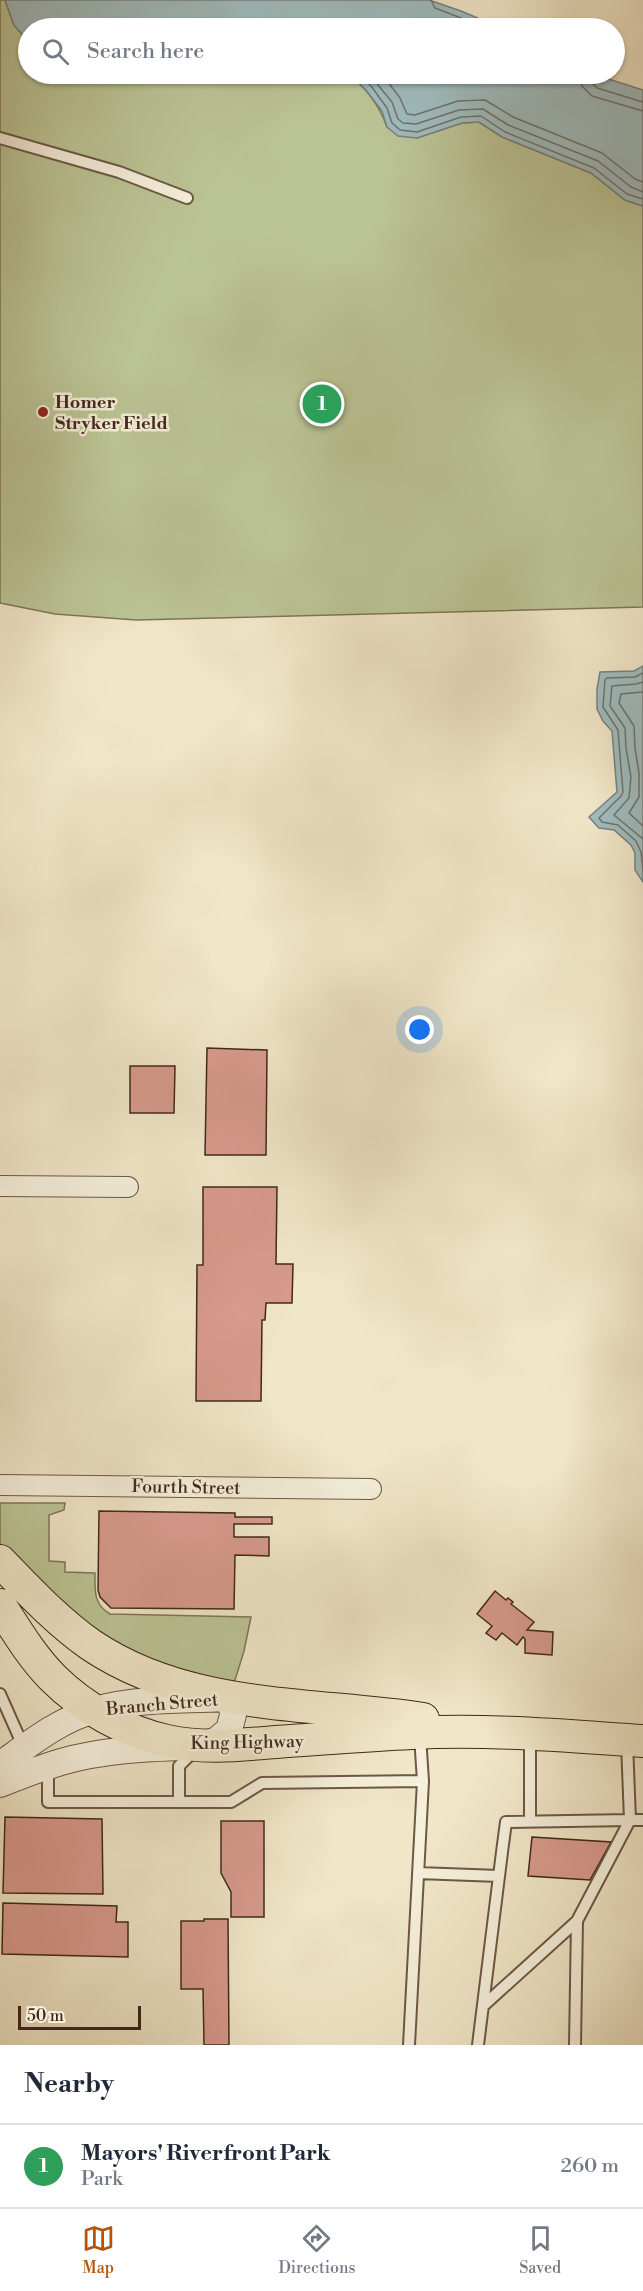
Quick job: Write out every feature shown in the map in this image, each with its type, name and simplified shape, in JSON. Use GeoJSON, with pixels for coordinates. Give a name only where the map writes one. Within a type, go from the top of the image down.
{"type":"FeatureCollection","features":[{"type":"Feature","properties":{"kind":"main road","name":"King Highway"},"geometry":{"type":"LineString","coordinates":[[0,1562],[62,1622],[100,1650],[135,1668],[190,1689],[231,1698],[402,1715],[522,1732],[635,1741]]}},
{"type":"Feature","properties":{"kind":"main road","name":"King Highway"},"geometry":{"type":"LineString","coordinates":[[0,1605],[33,1653],[52,1677],[71,1695],[94,1710],[144,1734],[167,1741],[200,1746],[420,1733],[522,1732]]}},
{"type":"Feature","properties":{"kind":"street"},"geometry":{"type":"LineString","coordinates":[[0,1186],[128,1187]]}},
{"type":"Feature","properties":{"kind":"street","name":"Fourth Street"},"geometry":{"type":"LineString","coordinates":[[0,1485],[371,1489]]}},
{"type":"Feature","properties":{"kind":"street"},"geometry":{"type":"LineString","coordinates":[[0,1784],[82,1757],[134,1749],[200,1746],[217,1740],[229,1730],[232,1715],[231,1698]]}},
{"type":"Feature","properties":{"kind":"street","name":"Branch Street"},"geometry":{"type":"LineString","coordinates":[[0,1765],[64,1723],[94,1710],[142,1702],[231,1698]]}},
{"type":"Feature","properties":{"kind":"lane"},"geometry":{"type":"LineString","coordinates":[[0,138],[119,172],[187,198]]}},
{"type":"Feature","properties":{"kind":"lane"},"geometry":{"type":"LineString","coordinates":[[0,1696],[25,1748]]}},
{"type":"Feature","properties":{"kind":"lane"},"geometry":{"type":"LineString","coordinates":[[522,1732],[530,1821]]}},
{"type":"Feature","properties":{"kind":"lane"},"geometry":{"type":"LineString","coordinates":[[409,2045],[423,1781],[420,1733]]}},
{"type":"Feature","properties":{"kind":"lane"},"geometry":{"type":"LineString","coordinates":[[483,2006],[577,1921],[630,1820],[635,1741]]}},
{"type":"Feature","properties":{"kind":"lane"},"geometry":{"type":"LineString","coordinates":[[180,1802],[179,1766],[200,1746]]}},
{"type":"Feature","properties":{"kind":"lane"},"geometry":{"type":"LineString","coordinates":[[48,1767],[48,1802],[231,1802],[262,1783],[423,1781]]}},
{"type":"Feature","properties":{"kind":"lane"},"geometry":{"type":"LineString","coordinates":[[478,2045],[506,1821],[643,1820]]}},
{"type":"Feature","properties":{"kind":"lane"},"geometry":{"type":"LineString","coordinates":[[418,1874],[499,1876]]}},
{"type":"Feature","properties":{"kind":"lane"},"geometry":{"type":"LineString","coordinates":[[575,2045],[577,1921]]}},
{"type":"Feature","properties":{"kind":"green space"},"geometry":{"type":"Polygon","coordinates":[[[0,0],[5,0],[14,25],[18,30],[18,84],[360,84],[380,111],[387,127],[417,138],[462,123],[479,122],[502,137],[591,173],[625,200],[643,206],[643,607],[136,620],[55,614],[0,603],[0,0]]]}},
{"type":"Feature","properties":{"kind":"green space"},"geometry":{"type":"Polygon","coordinates":[[[0,1503],[65,1503],[64,1510],[49,1515],[49,1561],[65,1562],[65,1572],[95,1573],[95,1591],[98,1601],[100,1606],[110,1614],[251,1617],[235,1680],[226,1684],[170,1670],[103,1636],[55,1601],[0,1544],[0,1503]]]}},
{"type":"Feature","properties":{"kind":"water"},"geometry":{"type":"Polygon","coordinates":[[[5,0],[429,0],[477,18],[18,18],[18,30],[14,25],[5,0]]]}},
{"type":"Feature","properties":{"kind":"water"},"geometry":{"type":"Polygon","coordinates":[[[360,84],[624,84],[643,90],[643,206],[625,200],[591,173],[502,137],[479,122],[462,123],[417,138],[398,136],[387,127],[382,111],[360,84]]]}},
{"type":"Feature","properties":{"kind":"water"},"geometry":{"type":"Polygon","coordinates":[[[643,666],[643,882],[635,870],[635,853],[631,845],[614,830],[599,828],[589,817],[617,792],[612,731],[603,721],[597,709],[600,672],[634,671],[643,666]]]}},
{"type":"Feature","properties":{"kind":"building"},"geometry":{"type":"Polygon","coordinates":[[[207,1048],[267,1050],[266,1155],[205,1155],[207,1048]]]}},
{"type":"Feature","properties":{"kind":"building"},"geometry":{"type":"Polygon","coordinates":[[[130,1066],[175,1066],[174,1113],[130,1113],[130,1066]]]}},
{"type":"Feature","properties":{"kind":"building"},"geometry":{"type":"Polygon","coordinates":[[[203,1187],[277,1187],[276,1264],[293,1264],[292,1303],[266,1303],[265,1320],[262,1320],[261,1401],[196,1401],[197,1265],[203,1265],[203,1187]]]}},
{"type":"Feature","properties":{"kind":"building"},"geometry":{"type":"Polygon","coordinates":[[[99,1511],[235,1513],[235,1517],[272,1517],[272,1524],[234,1524],[234,1537],[269,1537],[269,1556],[235,1555],[234,1609],[111,1608],[100,1597],[98,1590],[99,1511]]]}},
{"type":"Feature","properties":{"kind":"building"},"geometry":{"type":"Polygon","coordinates":[[[495,1591],[506,1600],[508,1598],[513,1602],[511,1604],[534,1622],[527,1630],[553,1632],[552,1655],[525,1653],[523,1637],[517,1645],[502,1633],[496,1640],[486,1633],[492,1626],[477,1614],[495,1591]]]}},
{"type":"Feature","properties":{"kind":"building"},"geometry":{"type":"Polygon","coordinates":[[[5,1817],[102,1819],[103,1894],[3,1893],[5,1817]]]}},
{"type":"Feature","properties":{"kind":"building"},"geometry":{"type":"Polygon","coordinates":[[[221,1821],[264,1821],[264,1917],[231,1917],[231,1892],[221,1873],[221,1821]]]}},
{"type":"Feature","properties":{"kind":"building"},"geometry":{"type":"Polygon","coordinates":[[[532,1837],[611,1842],[590,1880],[528,1876],[532,1837]]]}},
{"type":"Feature","properties":{"kind":"building"},"geometry":{"type":"Polygon","coordinates":[[[3,1903],[117,1906],[116,1922],[128,1922],[128,1957],[2,1954],[3,1903]]]}},
{"type":"Feature","properties":{"kind":"building"},"geometry":{"type":"Polygon","coordinates":[[[204,1919],[228,1919],[229,2045],[204,2045],[203,1989],[181,1989],[181,1921],[204,1921],[204,1919]]]}},
{"type":"Feature","properties":{"kind":"place","name":"Mayors' Riverfront Park"},"geometry":{"type":"Point","coordinates":[322,404]}},
{"type":"Feature","properties":{"kind":"place","name":"Homer Stryker Field"},"geometry":{"type":"Point","coordinates":[43,412]}}]}
